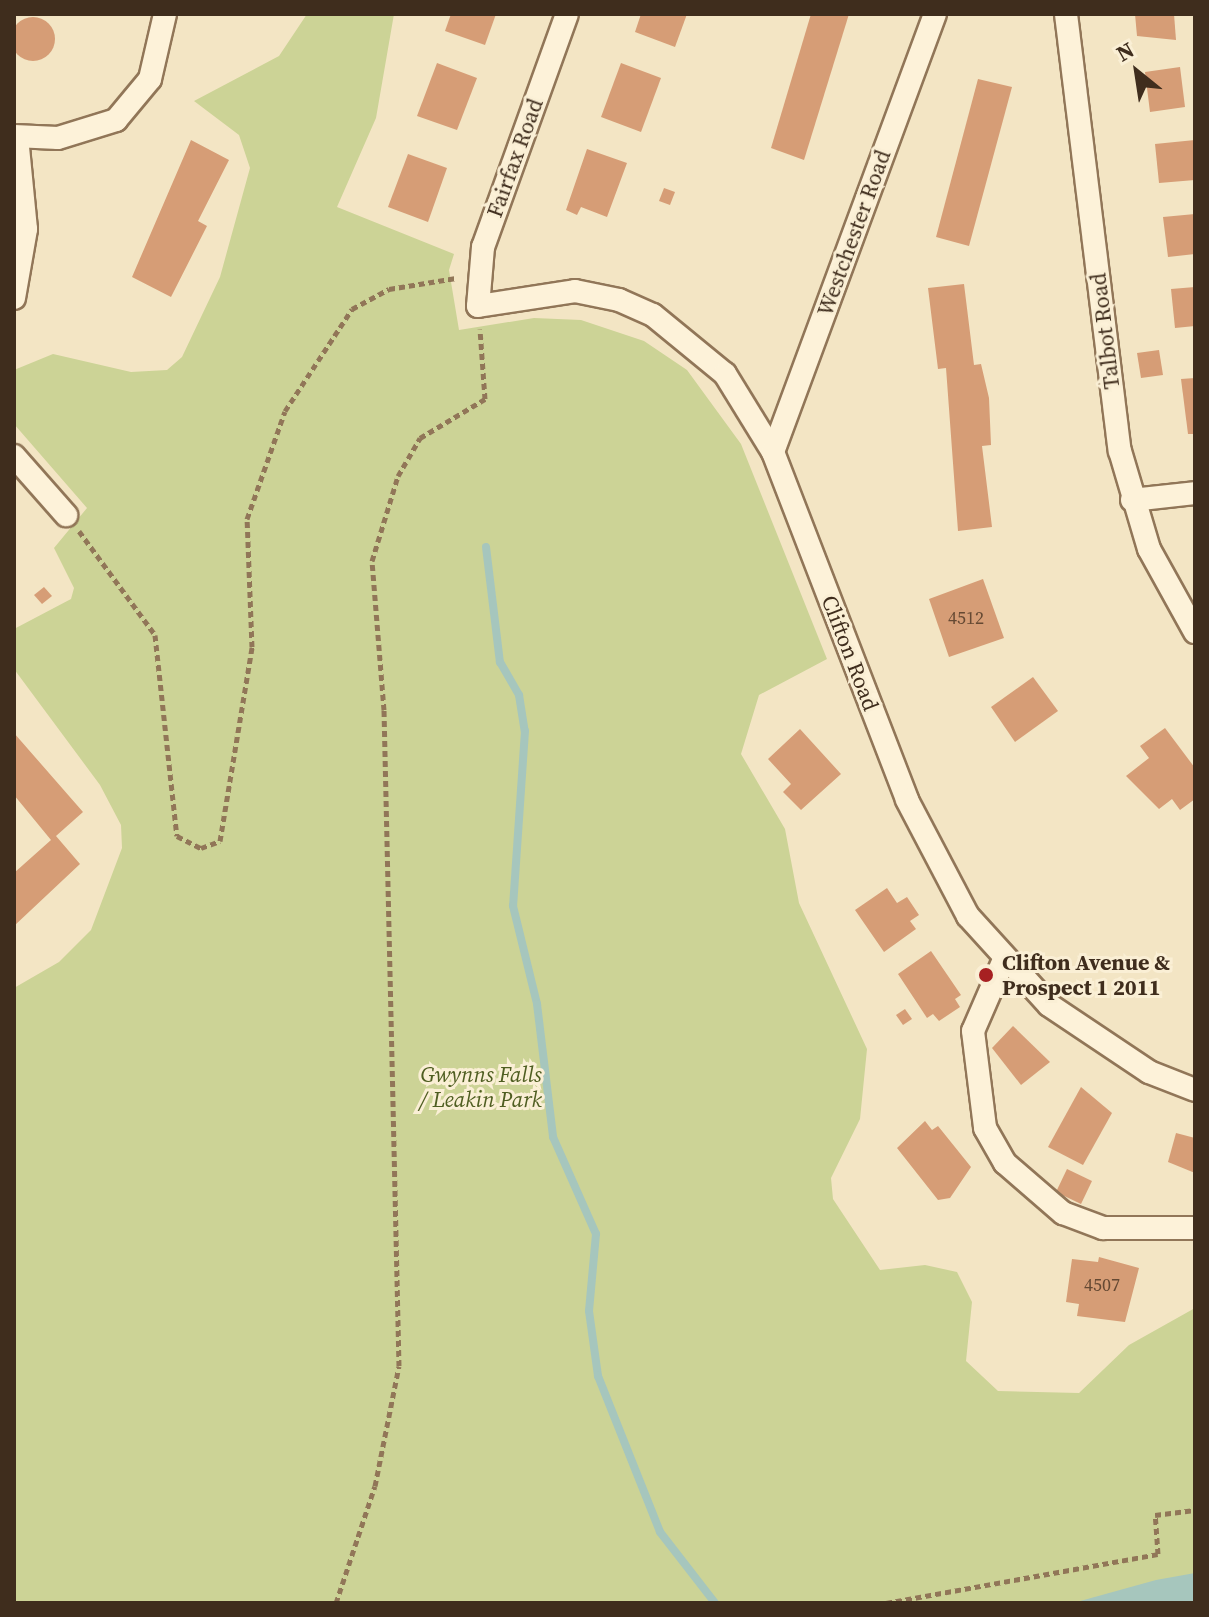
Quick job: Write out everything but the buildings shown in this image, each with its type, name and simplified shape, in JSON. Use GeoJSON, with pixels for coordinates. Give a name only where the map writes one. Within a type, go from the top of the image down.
{"type":"FeatureCollection","features":[{"type":"Feature","properties":{"kind":"street"},"geometry":{"type":"LineString","coordinates":[[14,298],[26,229],[16,137],[58,138],[116,120],[150,79],[165,14]]}},
{"type":"Feature","properties":{"kind":"street","name":"Fairfax Road"},"geometry":{"type":"LineString","coordinates":[[478,306],[483,247],[567,14]]}},
{"type":"Feature","properties":{"kind":"street","name":"Westchester Road"},"geometry":{"type":"LineString","coordinates":[[773,452],[935,14]]}},
{"type":"Feature","properties":{"kind":"street","name":"Talbot Road"},"geometry":{"type":"LineString","coordinates":[[1066,14],[1120,451],[1149,549],[1195,632]]}},
{"type":"Feature","properties":{"kind":"street","name":"Clifton Road"},"geometry":{"type":"LineString","coordinates":[[478,306],[575,291],[653,315],[725,374],[773,452],[926,844],[1003,962],[1102,1045],[1195,1090]]}},
{"type":"Feature","properties":{"kind":"street"},"geometry":{"type":"LineString","coordinates":[[14,456],[66,515]]}},
{"type":"Feature","properties":{"kind":"street"},"geometry":{"type":"LineString","coordinates":[[1132,500],[1195,493]]}},
{"type":"Feature","properties":{"kind":"street"},"geometry":{"type":"LineString","coordinates":[[1003,962],[973,1031],[985,1128],[1005,1163],[1063,1213],[1103,1228],[1195,1228]]}},
{"type":"Feature","properties":{"kind":"path"},"geometry":{"type":"LineString","coordinates":[[66,515],[155,635],[177,836],[201,848],[220,841],[252,647],[247,519],[285,411],[352,309],[389,289],[481,274]]}},
{"type":"Feature","properties":{"kind":"path"},"geometry":{"type":"LineString","coordinates":[[336,1603],[375,1486],[399,1366],[384,710],[372,561],[398,476],[420,438],[485,399],[478,306]]}},
{"type":"Feature","properties":{"kind":"path"},"geometry":{"type":"LineString","coordinates":[[886,1603],[1158,1554],[1155,1515],[1195,1510]]}},
{"type":"Feature","properties":{"kind":"green space","name":"Gwynns Falls / Leakin Park"},"geometry":{"type":"Polygon","coordinates":[[[307,14],[394,14],[376,118],[337,207],[454,254],[449,270],[459,330],[534,318],[581,320],[644,341],[687,370],[741,444],[827,659],[759,695],[741,754],[785,829],[799,903],[867,1049],[860,1119],[831,1178],[833,1199],[880,1270],[925,1265],[957,1272],[972,1302],[966,1361],[998,1391],[1079,1393],[1129,1345],[1195,1308],[1195,1603],[14,1603],[14,988],[59,962],[91,930],[122,848],[121,825],[100,785],[14,669],[14,629],[71,599],[74,588],[54,548],[87,508],[14,424],[14,370],[53,354],[131,372],[167,370],[182,357],[220,277],[250,168],[239,135],[194,101],[279,56],[307,14]]]}},
{"type":"Feature","properties":{"kind":"water"},"geometry":{"type":"Polygon","coordinates":[[[1195,1573],[1195,1603],[1073,1603],[1156,1580],[1195,1573]]]}},
{"type":"Feature","properties":{"kind":"waterway"},"geometry":{"type":"LineString","coordinates":[[486,547],[500,662],[519,695],[525,731],[513,906],[537,1004],[553,1137],[596,1234],[589,1311],[598,1376],[660,1532],[715,1603]]}},
{"type":"Feature","properties":{"kind":"place","name":"Clifton Avenue & Prospect 1 2011"},"geometry":{"type":"Point","coordinates":[986,975]}}]}
